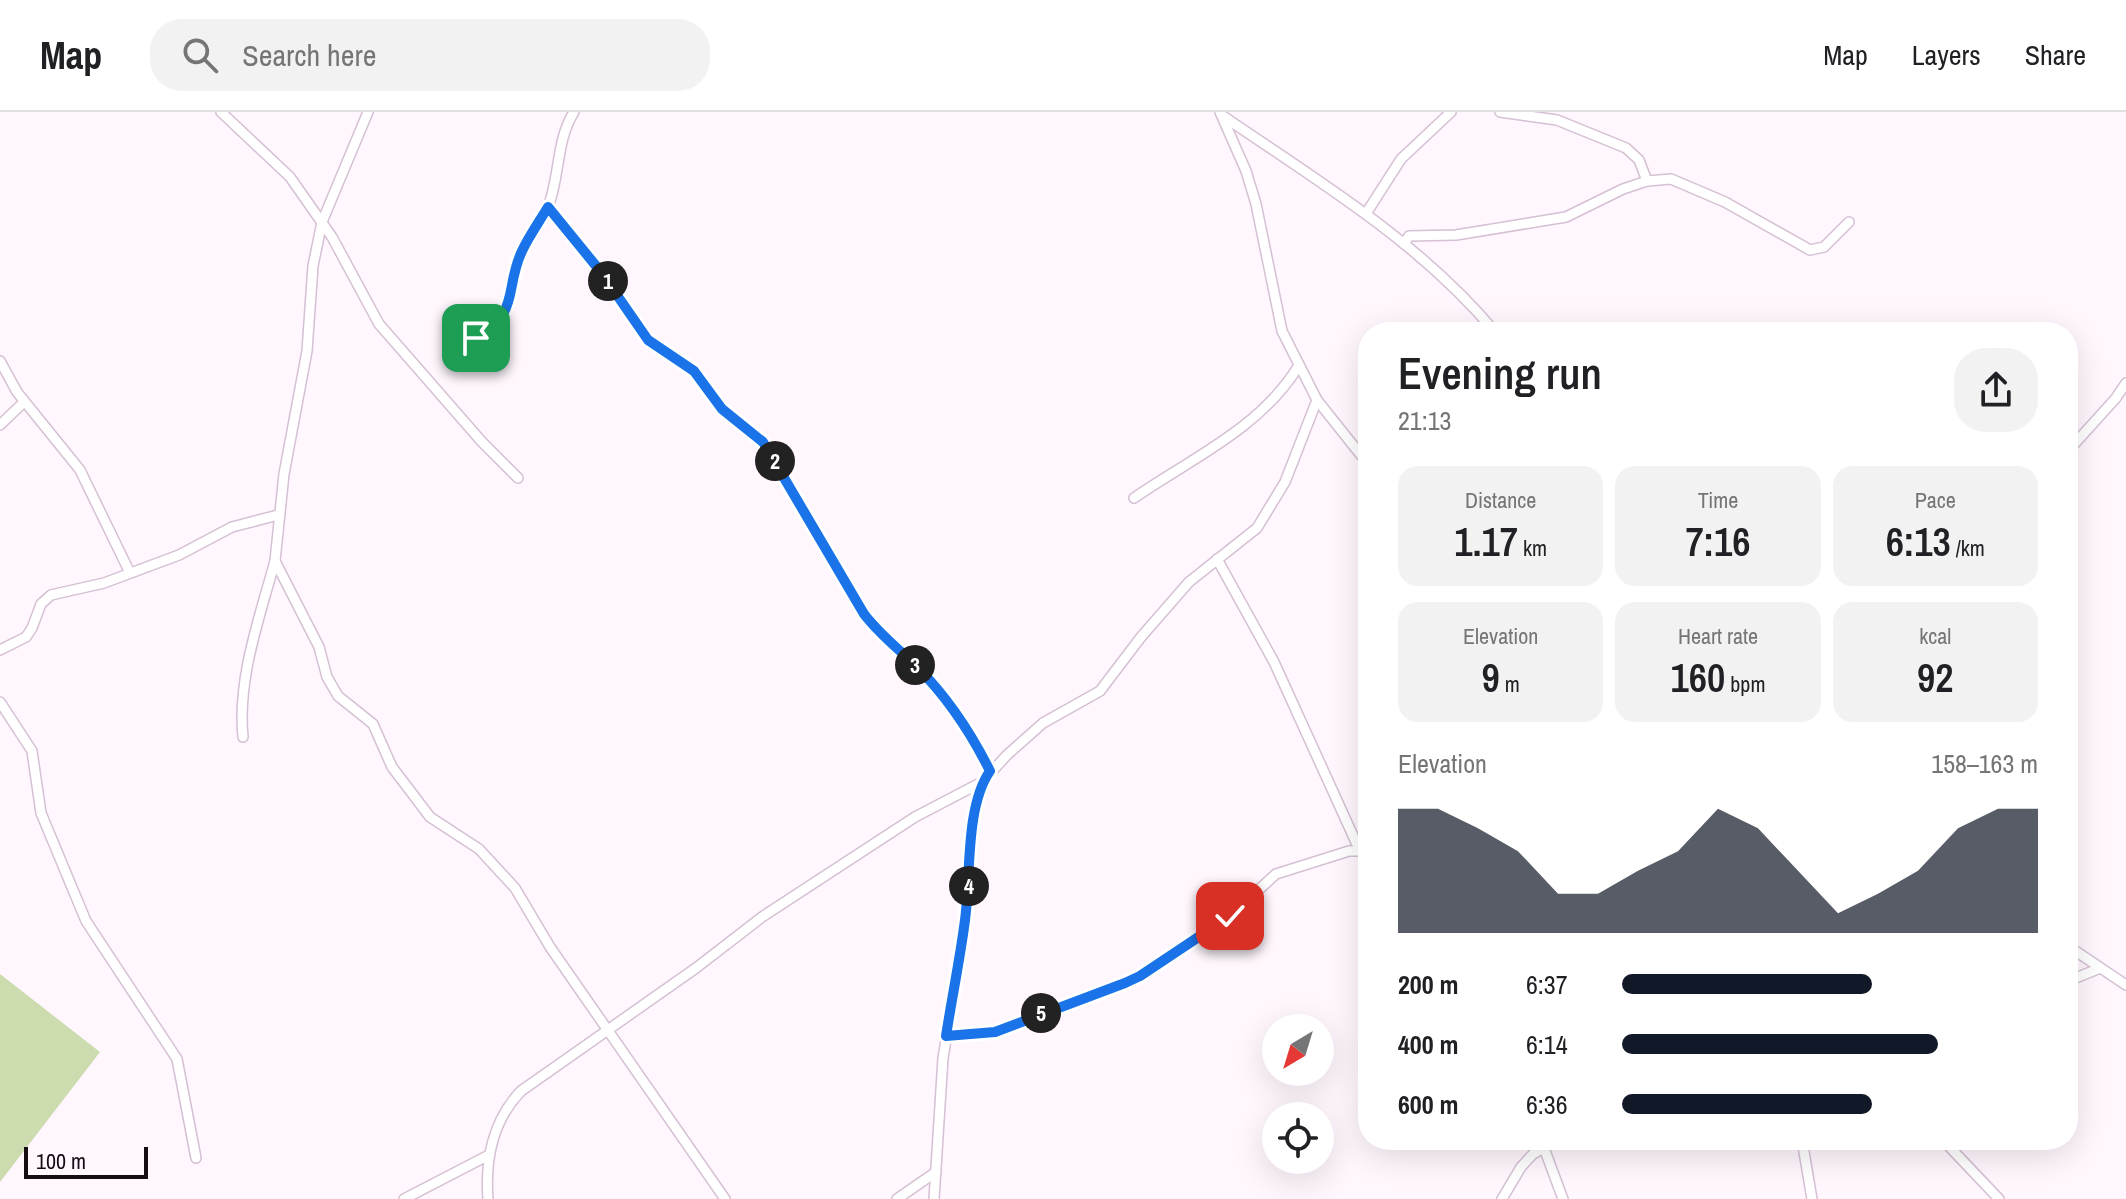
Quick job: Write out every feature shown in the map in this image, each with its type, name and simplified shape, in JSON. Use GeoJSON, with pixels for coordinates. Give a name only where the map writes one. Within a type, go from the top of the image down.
{"type":"FeatureCollection","features":[{"type":"Feature","properties":{"kind":"street"},"geometry":{"type":"LineString","coordinates":[[221,112],[281,166],[322,222],[379,324],[466,425],[518,478]]}},
{"type":"Feature","properties":{"kind":"street"},"geometry":{"type":"LineString","coordinates":[[243,737],[241,716],[251,652],[275,561],[278,515],[307,351],[313,266],[322,222],[368,112]]}},
{"type":"Feature","properties":{"kind":"street"},"geometry":{"type":"LineString","coordinates":[[476,338],[504,314],[511,301],[521,253],[548,207],[566,127],[574,112]]}},
{"type":"Feature","properties":{"kind":"street"},"geometry":{"type":"LineString","coordinates":[[1367,212],[1401,159],[1451,112]]}},
{"type":"Feature","properties":{"kind":"street"},"geometry":{"type":"LineString","coordinates":[[1500,112],[1557,120],[1626,148],[1639,160],[1647,181]]}},
{"type":"Feature","properties":{"kind":"street"},"geometry":{"type":"LineString","coordinates":[[1222,114],[1367,212],[1487,322]]}},
{"type":"Feature","properties":{"kind":"street"},"geometry":{"type":"LineString","coordinates":[[1222,114],[1246,171],[1263,234],[1269,278],[1282,331],[1317,400],[1358,451]]}},
{"type":"Feature","properties":{"kind":"street"},"geometry":{"type":"LineString","coordinates":[[1404,244],[1409,236],[1456,235],[1566,217],[1608,195],[1647,181],[1671,179],[1695,187],[1810,250],[1824,247],[1849,222]]}},
{"type":"Feature","properties":{"kind":"street"},"geometry":{"type":"LineString","coordinates":[[548,207],[601,272],[648,340],[694,371],[722,409],[763,442],[864,614],[878,632],[934,685],[965,724],[990,771]]}},
{"type":"Feature","properties":{"kind":"street"},"geometry":{"type":"LineString","coordinates":[[0,361],[24,402],[80,470],[130,573]]}},
{"type":"Feature","properties":{"kind":"street"},"geometry":{"type":"LineString","coordinates":[[1134,498],[1250,422],[1275,398],[1298,367]]}},
{"type":"Feature","properties":{"kind":"street"},"geometry":{"type":"LineString","coordinates":[[2078,440],[2126,383]]}},
{"type":"Feature","properties":{"kind":"street"},"geometry":{"type":"LineString","coordinates":[[934,1199],[946,1036],[966,913],[975,808],[982,782],[1043,723],[1100,691],[1172,601],[1217,559],[1257,528],[1285,482],[1317,400]]}},
{"type":"Feature","properties":{"kind":"street"},"geometry":{"type":"LineString","coordinates":[[0,425],[24,402]]}},
{"type":"Feature","properties":{"kind":"street"},"geometry":{"type":"LineString","coordinates":[[0,650],[26,637],[41,604],[51,595],[85,589],[179,555],[232,527],[278,515]]}},
{"type":"Feature","properties":{"kind":"street"},"geometry":{"type":"LineString","coordinates":[[1217,559],[1274,662],[1358,842]]}},
{"type":"Feature","properties":{"kind":"street"},"geometry":{"type":"LineString","coordinates":[[275,561],[319,647],[327,677],[338,696],[373,724],[392,767],[430,817],[479,849],[515,888],[550,947],[725,1199]]}},
{"type":"Feature","properties":{"kind":"street"},"geometry":{"type":"LineString","coordinates":[[0,702],[32,751],[41,813],[86,921],[177,1059],[196,1158]]}},
{"type":"Feature","properties":{"kind":"street"},"geometry":{"type":"LineString","coordinates":[[488,1199],[489,1155],[504,1114],[515,1097],[775,908],[915,817],[982,782]]}},
{"type":"Feature","properties":{"kind":"street"},"geometry":{"type":"LineString","coordinates":[[946,1036],[995,1032],[1140,976],[1230,916],[1276,874],[1338,854],[1358,855]]}},
{"type":"Feature","properties":{"kind":"street"},"geometry":{"type":"LineString","coordinates":[[2078,952],[2090,959],[2098,969],[2110,973],[2126,985]]}},
{"type":"Feature","properties":{"kind":"street"},"geometry":{"type":"LineString","coordinates":[[2078,977],[2098,969]]}},
{"type":"Feature","properties":{"kind":"street"},"geometry":{"type":"LineString","coordinates":[[1502,1199],[1521,1167],[1536,1150]]}},
{"type":"Feature","properties":{"kind":"street"},"geometry":{"type":"LineString","coordinates":[[1545,1150],[1563,1199]]}},
{"type":"Feature","properties":{"kind":"street"},"geometry":{"type":"LineString","coordinates":[[1804,1150],[1812,1199]]}},
{"type":"Feature","properties":{"kind":"street"},"geometry":{"type":"LineString","coordinates":[[1952,1150],[1999,1199]]}},
{"type":"Feature","properties":{"kind":"street"},"geometry":{"type":"LineString","coordinates":[[404,1199],[489,1155]]}},
{"type":"Feature","properties":{"kind":"street"},"geometry":{"type":"LineString","coordinates":[[897,1199],[936,1172]]}},
{"type":"Feature","properties":{"kind":"green space"},"geometry":{"type":"Polygon","coordinates":[[[0,974],[100,1052],[0,1182],[0,974]]]}},
{"type":"Feature","properties":{"kind":"route"},"geometry":{"type":"LineString","coordinates":[[476,338],[486,333],[504,314],[511,301],[521,253],[548,207],[601,272],[648,340],[702,378],[722,409],[763,442],[864,614],[878,632],[934,685],[965,724],[990,771],[982,782],[975,808],[968,902],[946,1036],[995,1032],[1125,983],[1180,951],[1230,916]]}}]}
